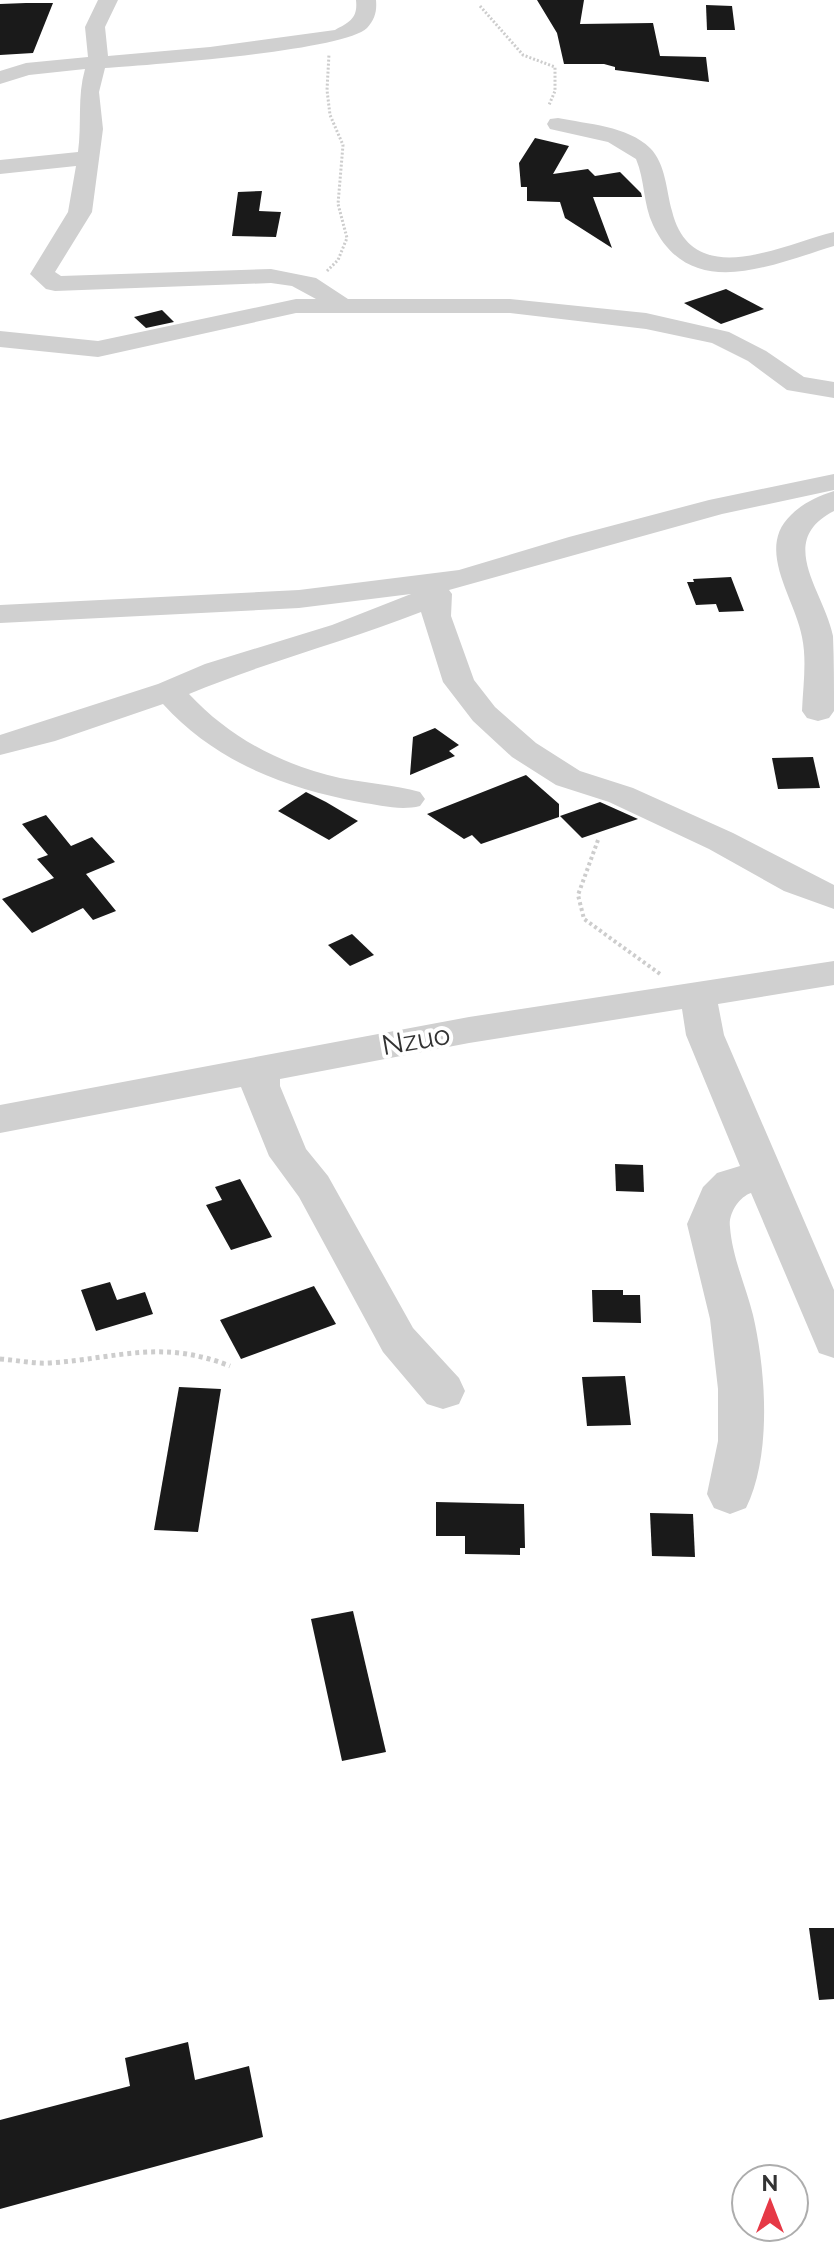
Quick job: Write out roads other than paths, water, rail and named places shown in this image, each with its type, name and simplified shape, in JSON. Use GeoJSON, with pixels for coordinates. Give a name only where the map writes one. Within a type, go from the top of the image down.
{"type":"FeatureCollection","features":[{"type":"Feature","properties":{"kind":"street"},"geometry":{"type":"LineString","coordinates":[[108,0],[95,27],[97,63],[89,92],[92,129],[80,212],[46,264],[42,274],[46,280],[55,284],[271,276],[303,280],[318,286],[341,304]]}},
{"type":"Feature","properties":{"kind":"street"},"geometry":{"type":"LineString","coordinates":[[0,78],[26,69],[325,38],[354,31],[367,13],[366,0]]}},
{"type":"Feature","properties":{"kind":"street"},"geometry":{"type":"LineString","coordinates":[[558,124],[624,141],[647,156],[653,168],[652,186],[663,221],[690,257],[702,264],[742,263],[834,239]]}},
{"type":"Feature","properties":{"kind":"street"},"geometry":{"type":"LineString","coordinates":[[0,167],[88,158]]}},
{"type":"Feature","properties":{"kind":"street"},"geometry":{"type":"LineString","coordinates":[[0,339],[98,349],[274,309],[341,304],[562,309],[646,321],[720,337],[757,356],[796,384],[834,390]]}},
{"type":"Feature","properties":{"kind":"street"},"geometry":{"type":"LineString","coordinates":[[0,745],[43,734],[169,691],[216,671],[343,632],[450,586],[579,543],[719,506],[834,482]]}},
{"type":"Feature","properties":{"kind":"street"},"geometry":{"type":"LineString","coordinates":[[818,711],[817,632],[798,582],[789,543],[791,532],[805,515],[834,500]]}},
{"type":"Feature","properties":{"kind":"street"},"geometry":{"type":"LineString","coordinates":[[0,614],[299,599],[450,586]]}},
{"type":"Feature","properties":{"kind":"street"},"geometry":{"type":"LineString","coordinates":[[450,586],[436,616],[459,682],[484,714],[524,750],[568,778],[621,795],[721,841],[797,883],[834,898]]}},
{"type":"Feature","properties":{"kind":"street"},"geometry":{"type":"LineString","coordinates":[[169,691],[190,717],[220,742],[258,763],[316,783],[408,799]]}},
{"type":"Feature","properties":{"kind":"street","name":"Nzuo"},"geometry":{"type":"LineString","coordinates":[[0,1119],[469,1030],[834,973]]}},
{"type":"Feature","properties":{"kind":"street"},"geometry":{"type":"LineString","coordinates":[[692,996],[762,1174],[834,1341]]}},
{"type":"Feature","properties":{"kind":"street"},"geometry":{"type":"LineString","coordinates":[[262,1068],[260,1086],[263,1096],[289,1156],[314,1187],[398,1340],[443,1391]]}},
{"type":"Feature","properties":{"kind":"street"},"geometry":{"type":"LineString","coordinates":[[730,1494],[741,1441],[740,1389],[732,1319],[708,1224],[718,1198],[731,1184],[762,1174]]}}]}
